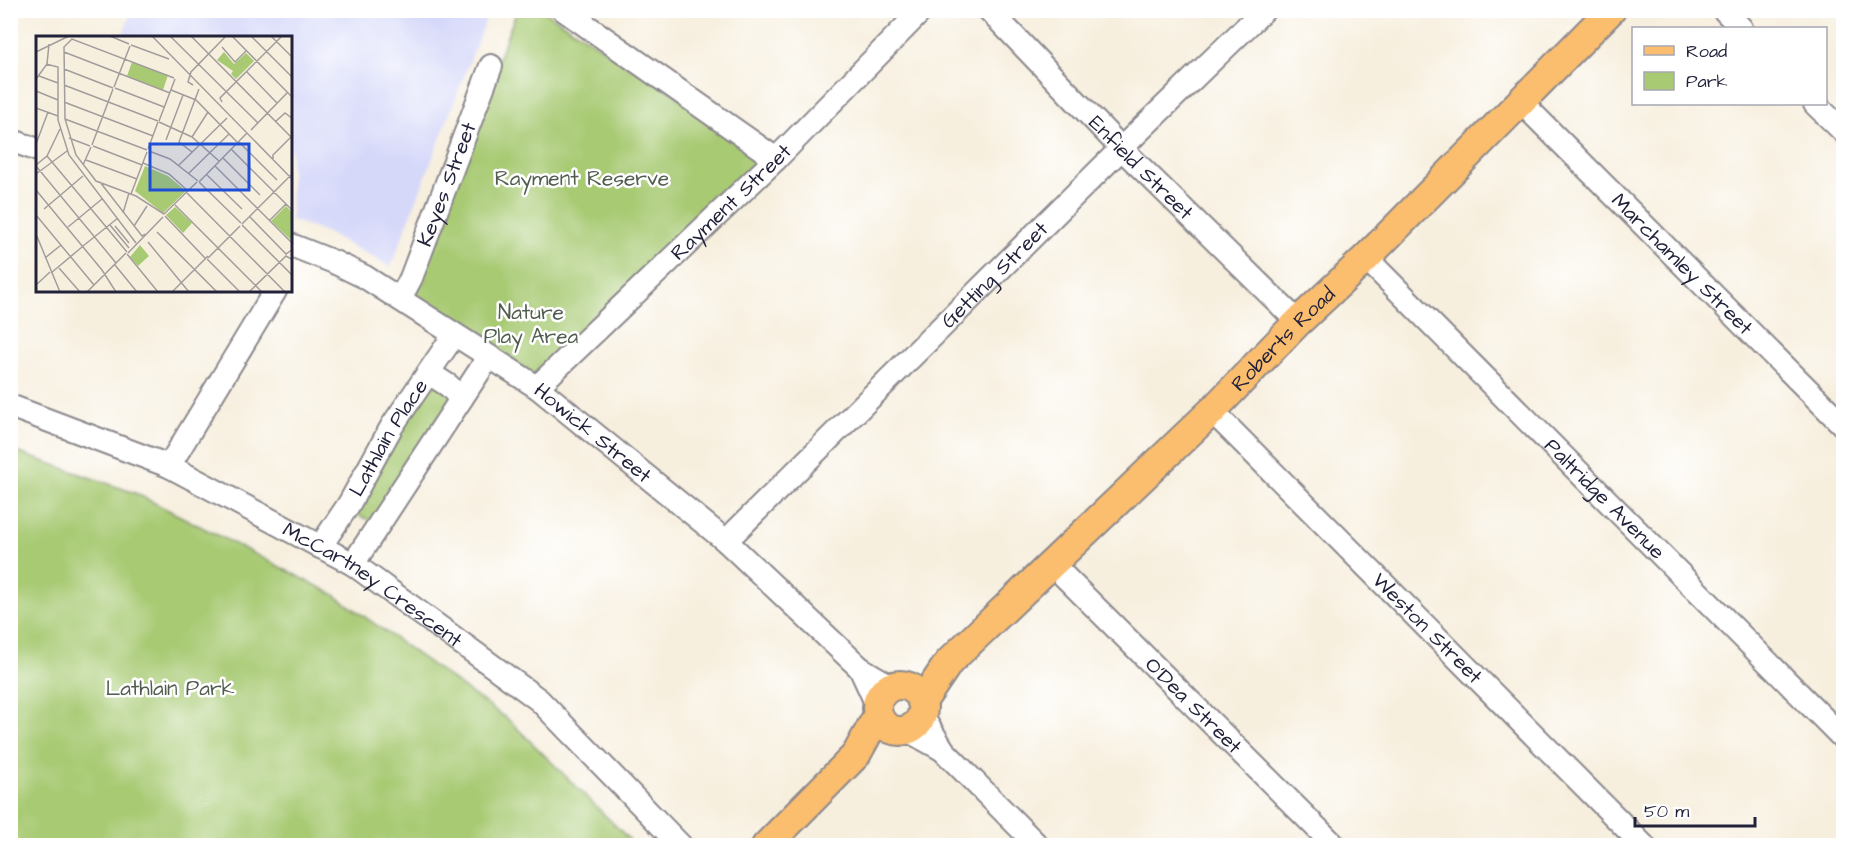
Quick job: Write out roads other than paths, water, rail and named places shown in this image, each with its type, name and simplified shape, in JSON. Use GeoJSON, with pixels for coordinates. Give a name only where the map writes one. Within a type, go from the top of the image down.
{"type":"FeatureCollection","features":[{"type":"Feature","properties":{"kind":"main road","name":"Roberts Road"},"geometry":{"type":"LineString","coordinates":[[766,846],[900,709],[1212,411],[1298,321],[1366,258],[1611,10]]}},
{"type":"Feature","properties":{"kind":"street"},"geometry":{"type":"LineString","coordinates":[[564,10],[776,159]]}},
{"type":"Feature","properties":{"kind":"street","name":"Rayment Street"},"geometry":{"type":"LineString","coordinates":[[537,387],[776,159],[922,10]]}},
{"type":"Feature","properties":{"kind":"street","name":"Enfield Street"},"geometry":{"type":"LineString","coordinates":[[988,10],[1122,149],[1298,321]]}},
{"type":"Feature","properties":{"kind":"street","name":"Getting Street"},"geometry":{"type":"LineString","coordinates":[[726,541],[1264,10]]}},
{"type":"Feature","properties":{"kind":"street"},"geometry":{"type":"LineString","coordinates":[[1724,10],[1740,27]]}},
{"type":"Feature","properties":{"kind":"street","name":"Keyes Street"},"geometry":{"type":"LineString","coordinates":[[400,299],[411,278],[491,66]]}},
{"type":"Feature","properties":{"kind":"street","name":"Marchamley Street"},"geometry":{"type":"LineString","coordinates":[[1520,101],[1844,426]]}},
{"type":"Feature","properties":{"kind":"street"},"geometry":{"type":"LineString","coordinates":[[1816,105],[1844,132]]}},
{"type":"Feature","properties":{"kind":"street"},"geometry":{"type":"LineString","coordinates":[[10,140],[36,149]]}},
{"type":"Feature","properties":{"kind":"street","name":"Howick Street"},"geometry":{"type":"LineString","coordinates":[[294,252],[340,264],[400,299],[488,358],[537,387],[726,541],[860,668],[1038,846]]}},
{"type":"Feature","properties":{"kind":"street","name":"Paltridge Avenue"},"geometry":{"type":"LineString","coordinates":[[1366,258],[1844,740]]}},
{"type":"Feature","properties":{"kind":"street"},"geometry":{"type":"LineString","coordinates":[[169,466],[274,292]]}},
{"type":"Feature","properties":{"kind":"street","name":"Lathlain Place"},"geometry":{"type":"LineString","coordinates":[[320,547],[348,504],[392,426],[454,335]]}},
{"type":"Feature","properties":{"kind":"street","name":"Lathlain Place"},"geometry":{"type":"LineString","coordinates":[[353,564],[488,358]]}},
{"type":"Feature","properties":{"kind":"street","name":"Lathlain Place"},"geometry":{"type":"LineString","coordinates":[[429,373],[449,386],[461,399]]}},
{"type":"Feature","properties":{"kind":"street","name":"McCartney Crescent"},"geometry":{"type":"LineString","coordinates":[[10,406],[169,466],[353,564],[538,700],[681,846]]}},
{"type":"Feature","properties":{"kind":"street","name":"Weston Street"},"geometry":{"type":"LineString","coordinates":[[1212,411],[1644,846]]}},
{"type":"Feature","properties":{"kind":"street","name":"Lathlain Place"},"geometry":{"type":"LineString","coordinates":[[348,504],[361,517],[380,523]]}},
{"type":"Feature","properties":{"kind":"street","name":"O'Dea Street"},"geometry":{"type":"LineString","coordinates":[[1052,564],[1335,846]]}},
{"type":"Feature","properties":{"kind":"park label","name":"Rayment Reserve"},"geometry":{"type":"Point","coordinates":[582,178]}},
{"type":"Feature","properties":{"kind":"park label","name":"Nature Play Area"},"geometry":{"type":"Point","coordinates":[531,324]}},
{"type":"Feature","properties":{"kind":"park label","name":"Lathlain Park"},"geometry":{"type":"Point","coordinates":[170,688]}}]}
